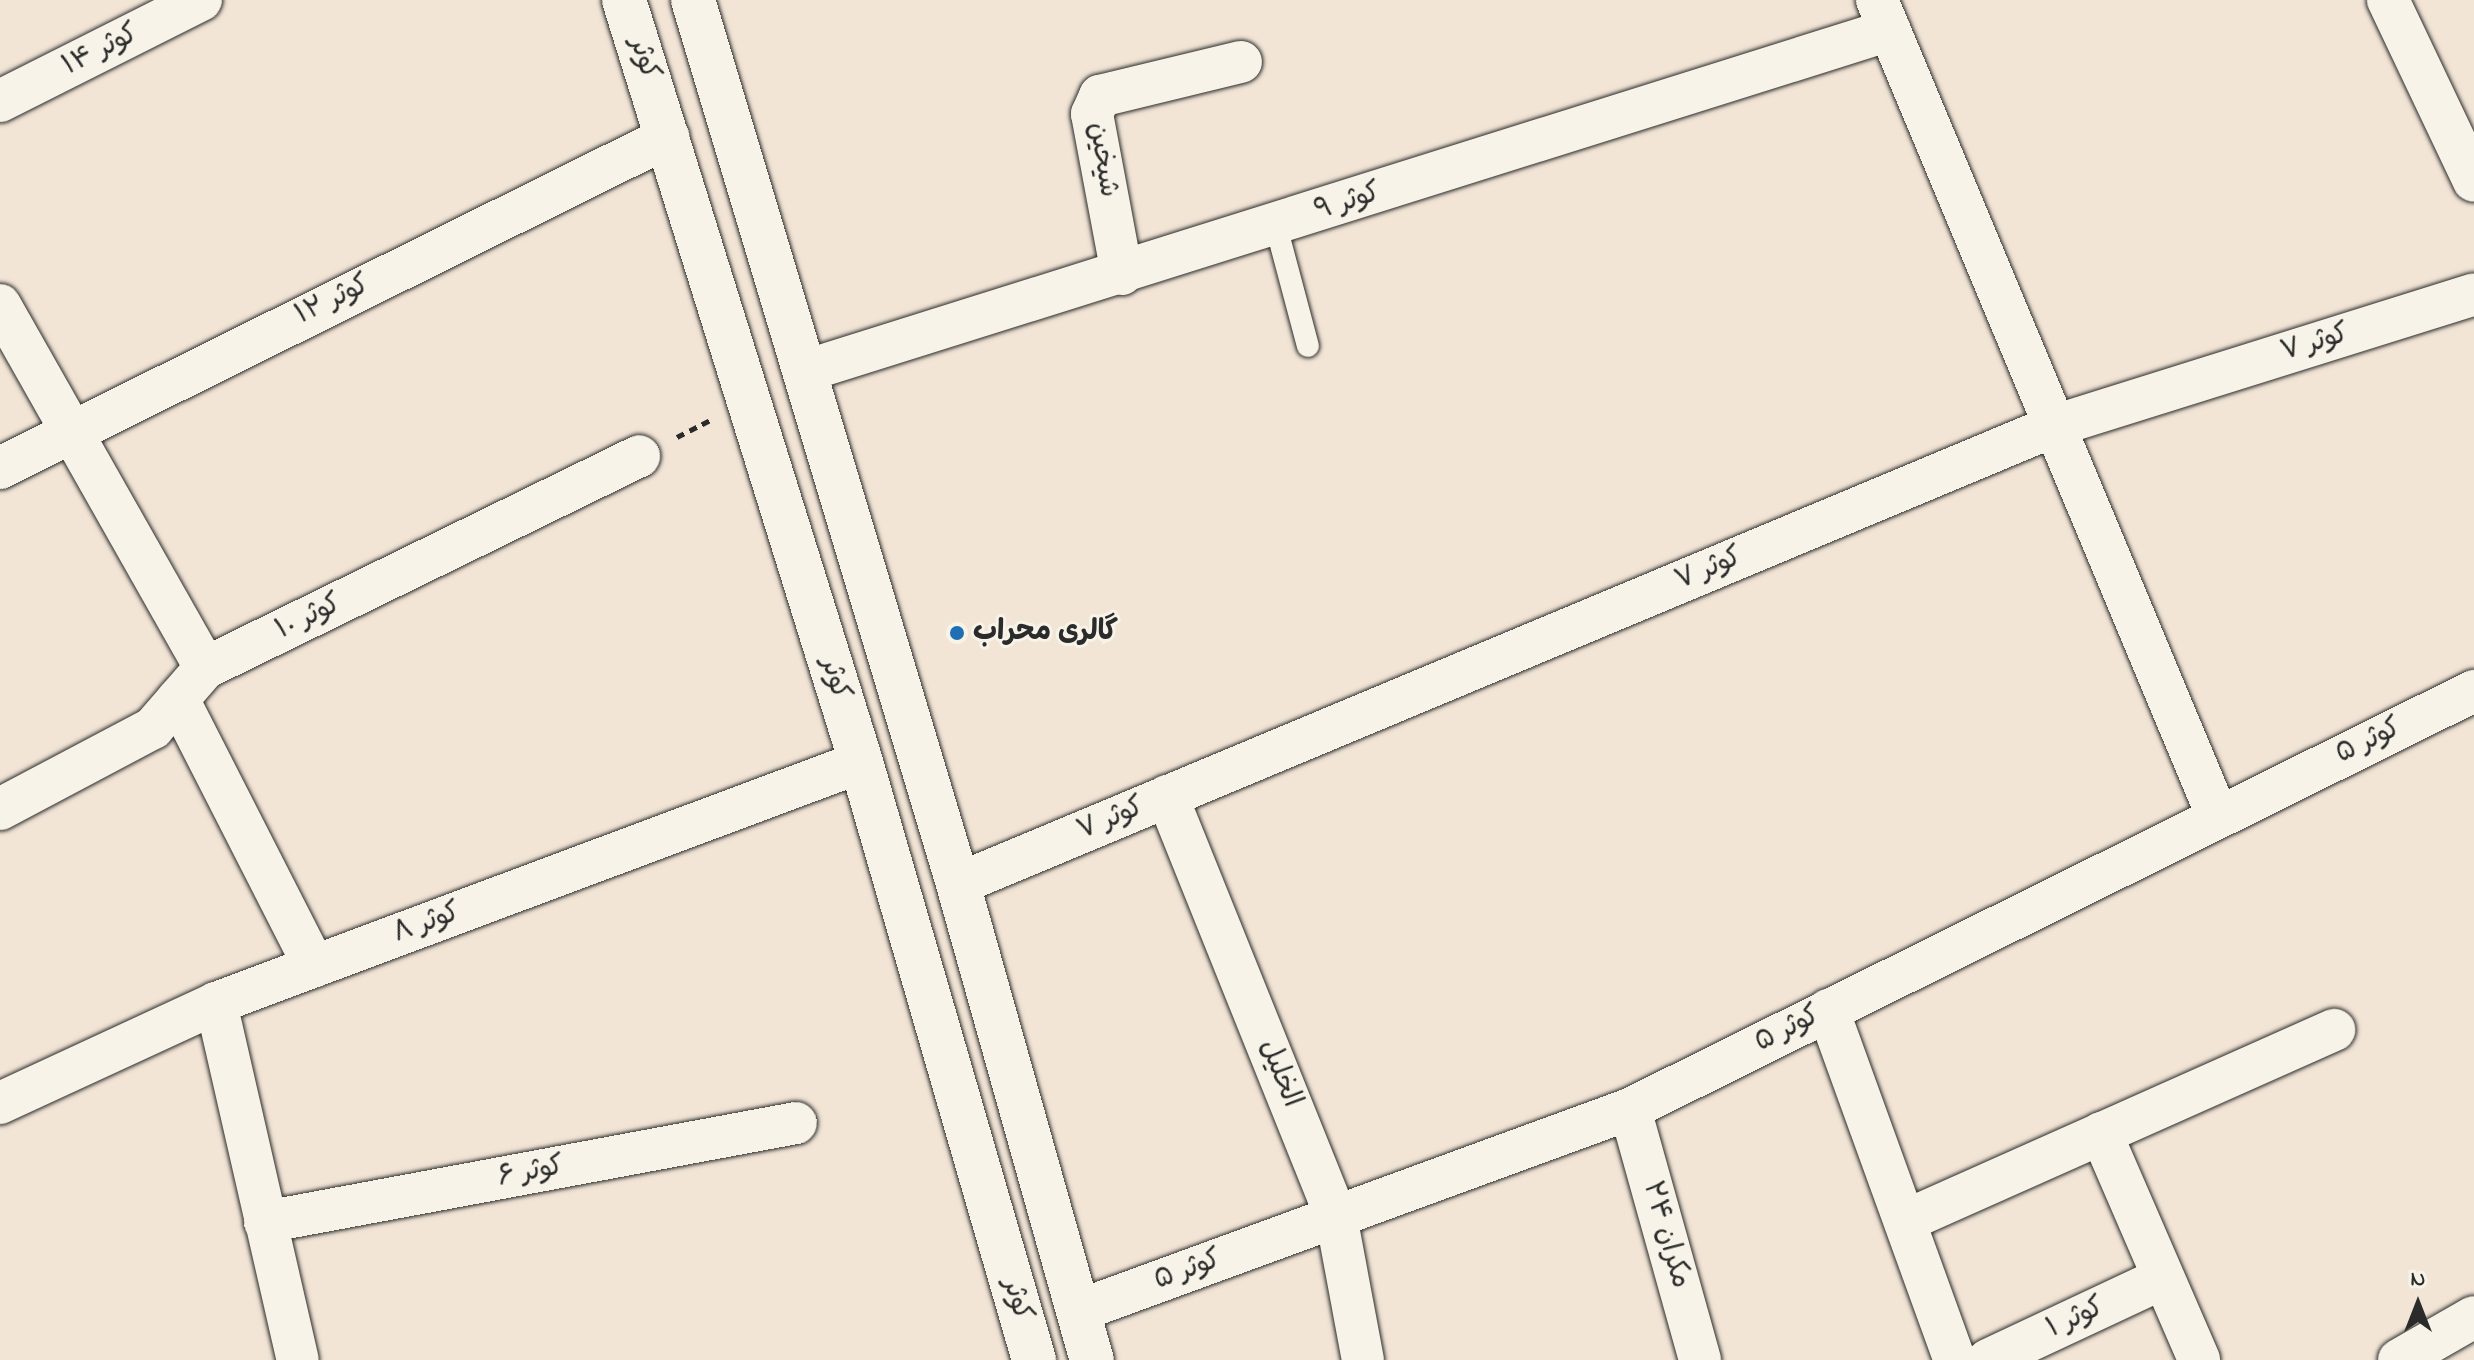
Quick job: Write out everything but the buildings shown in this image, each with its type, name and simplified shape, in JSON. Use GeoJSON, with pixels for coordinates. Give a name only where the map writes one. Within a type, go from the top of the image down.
{"type":"FeatureCollection","features":[{"type":"Feature","properties":{"kind":"main road","name":"کوثر"},"geometry":{"type":"LineString","coordinates":[[624,0],[861,762],[1034,1360]]}},
{"type":"Feature","properties":{"kind":"main road","name":"کوثر"},"geometry":{"type":"LineString","coordinates":[[693,0],[958,884],[1092,1360]]}},
{"type":"Feature","properties":{"kind":"street","name":"کوثر ۱۴"},"geometry":{"type":"LineString","coordinates":[[0,101],[201,0]]}},
{"type":"Feature","properties":{"kind":"street"},"geometry":{"type":"LineString","coordinates":[[2388,0],[2474,181]]}},
{"type":"Feature","properties":{"kind":"street","name":"کوثر ۹"},"geometry":{"type":"LineString","coordinates":[[805,371],[1276,226],[1883,15]]}},
{"type":"Feature","properties":{"kind":"street"},"geometry":{"type":"LineString","coordinates":[[1883,15],[2217,815]]}},
{"type":"Feature","properties":{"kind":"street","name":"شیخین"},"geometry":{"type":"LineString","coordinates":[[1122,274],[1092,114],[1100,96],[1241,62]]}},
{"type":"Feature","properties":{"kind":"street","name":"کوثر ۱۲"},"geometry":{"type":"LineString","coordinates":[[0,468],[668,137]]}},
{"type":"Feature","properties":{"kind":"street","name":"کوثر ۷"},"geometry":{"type":"LineString","coordinates":[[958,884],[2054,426],[2474,294]]}},
{"type":"Feature","properties":{"kind":"street"},"geometry":{"type":"LineString","coordinates":[[0,305],[74,429],[192,684],[314,966]]}},
{"type":"Feature","properties":{"kind":"street","name":"کوثر ۱۰"},"geometry":{"type":"LineString","coordinates":[[0,809],[153,728],[192,684],[639,456]]}},
{"type":"Feature","properties":{"kind":"street","name":"کوثر ۵"},"geometry":{"type":"LineString","coordinates":[[1078,1311],[1630,1109],[2217,815],[2474,691]]}},
{"type":"Feature","properties":{"kind":"street","name":"کوثر ۸"},"geometry":{"type":"LineString","coordinates":[[0,1103],[216,1003],[861,762]]}},
{"type":"Feature","properties":{"kind":"street","name":"الخلیل"},"geometry":{"type":"LineString","coordinates":[[1167,796],[1336,1216],[1363,1360]]}},
{"type":"Feature","properties":{"kind":"street"},"geometry":{"type":"LineString","coordinates":[[216,1003],[298,1360]]}},
{"type":"Feature","properties":{"kind":"street"},"geometry":{"type":"LineString","coordinates":[[1828,1010],[1955,1360]]}},
{"type":"Feature","properties":{"kind":"street"},"geometry":{"type":"LineString","coordinates":[[1905,1221],[2334,1030]]}},
{"type":"Feature","properties":{"kind":"street","name":"مکران ۲۴"},"geometry":{"type":"LineString","coordinates":[[1630,1109],[1700,1360]]}},
{"type":"Feature","properties":{"kind":"street","name":"کوثر ۶"},"geometry":{"type":"LineString","coordinates":[[265,1222],[796,1123]]}},
{"type":"Feature","properties":{"kind":"street"},"geometry":{"type":"LineString","coordinates":[[2101,1133],[2199,1360]]}},
{"type":"Feature","properties":{"kind":"street","name":"کوثر ۱"},"geometry":{"type":"LineString","coordinates":[[1988,1360],[2163,1278]]}},
{"type":"Feature","properties":{"kind":"street"},"geometry":{"type":"LineString","coordinates":[[2399,1360],[2474,1317]]}},
{"type":"Feature","properties":{"kind":"lane"},"geometry":{"type":"LineString","coordinates":[[1276,226],[1308,346]]}},
{"type":"Feature","properties":{"kind":"path"},"geometry":{"type":"LineString","coordinates":[[639,456],[747,401]]}},
{"type":"Feature","properties":{"kind":"place","name":"گالری محراب"},"geometry":{"type":"Point","coordinates":[957,633]}}]}
